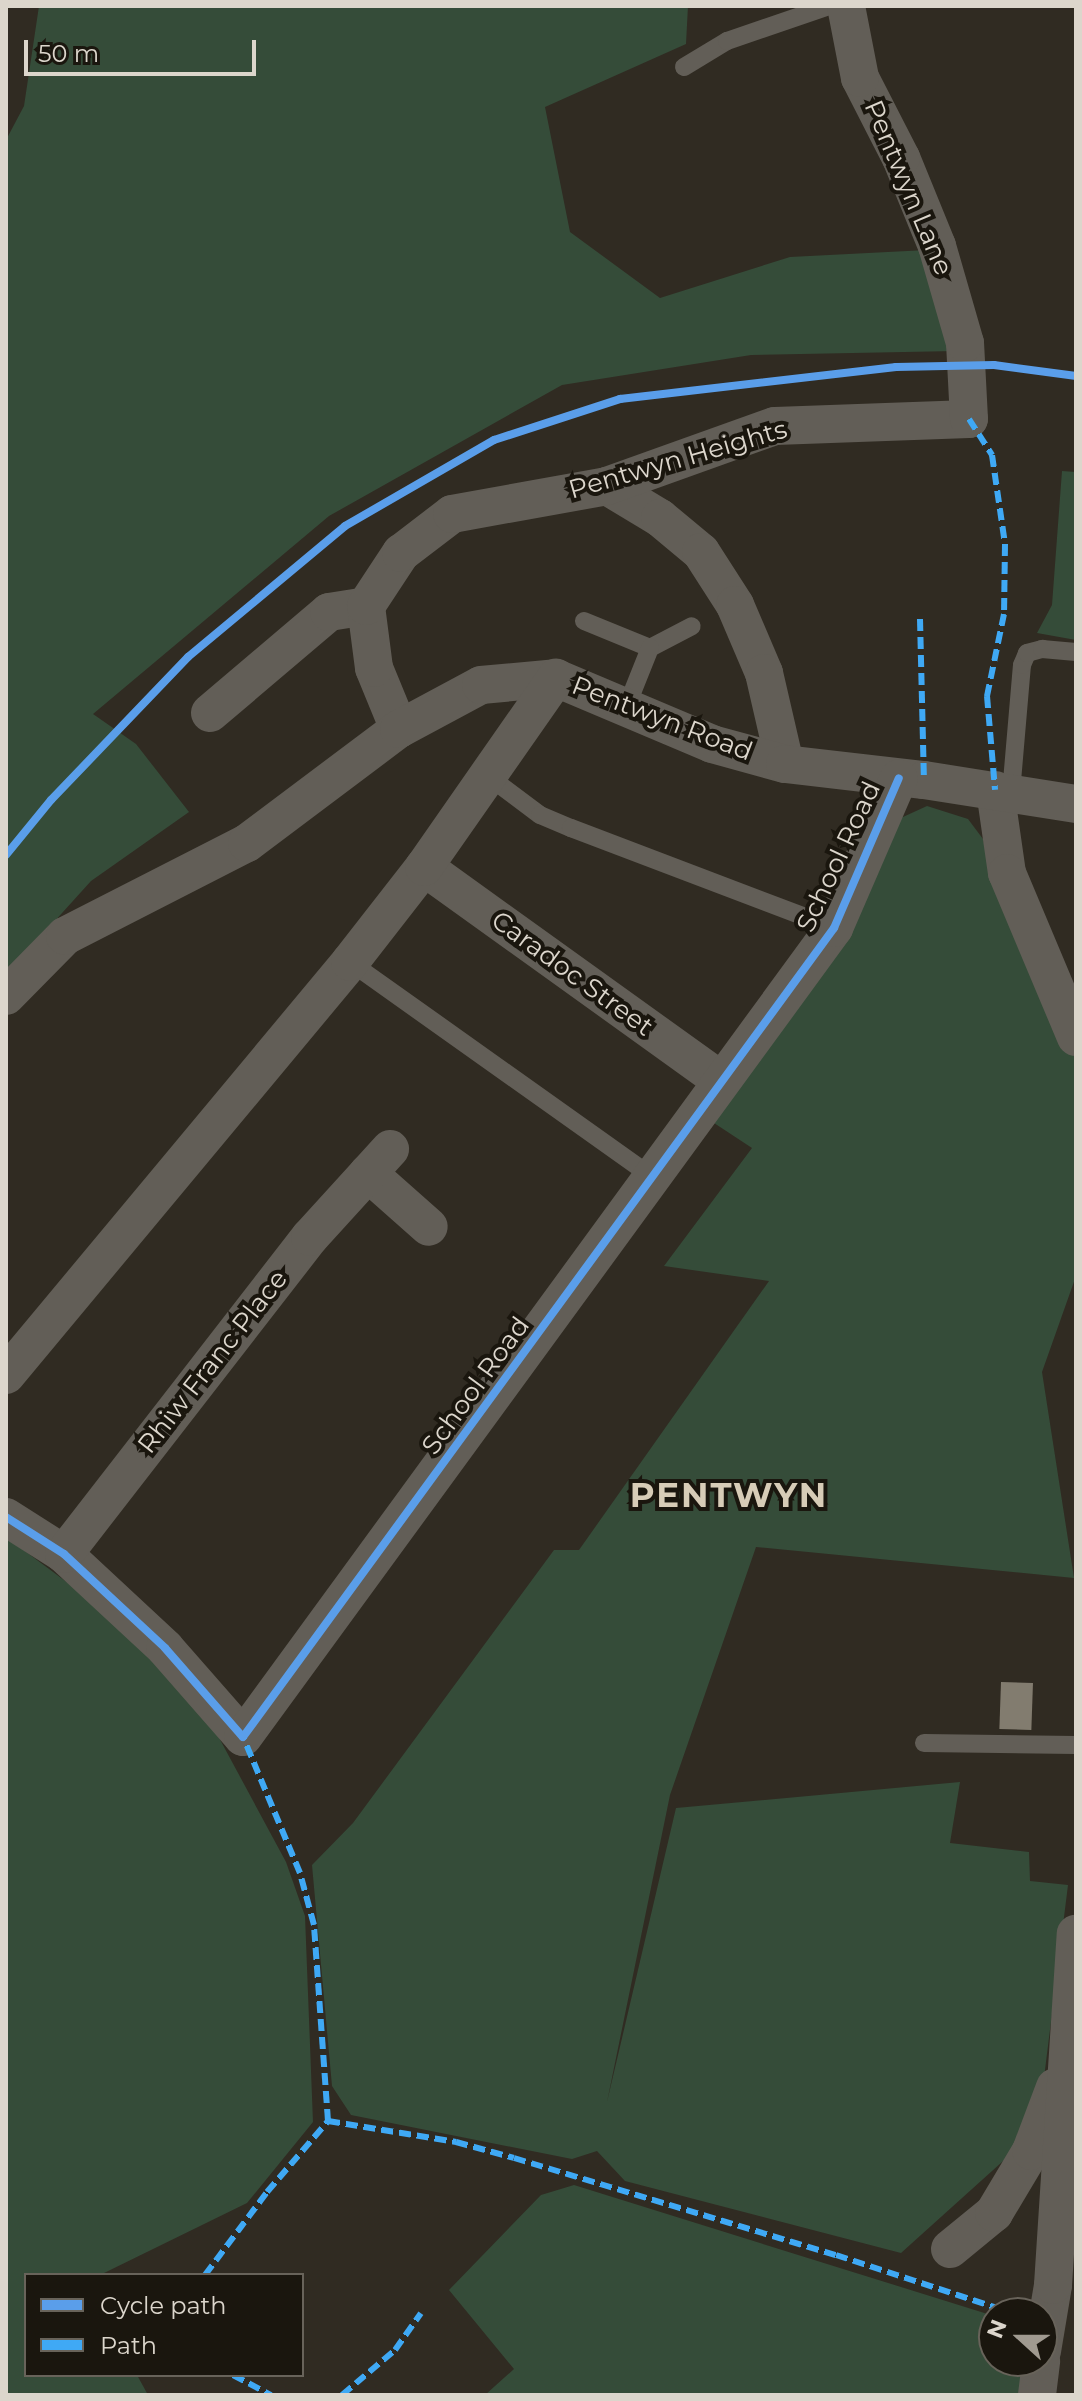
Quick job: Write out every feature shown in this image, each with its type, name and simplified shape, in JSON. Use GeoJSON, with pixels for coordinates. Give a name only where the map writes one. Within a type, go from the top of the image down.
{"type":"FeatureCollection","features":[{"type":"Feature","properties":{"kind":"street","name":"Pentwyn Lane"},"geometry":{"type":"LineString","coordinates":[[846,6],[860,78],[901,158],[937,246],[965,343],[969,419]]}},
{"type":"Feature","properties":{"kind":"street","name":"Pentwyn Heights"},"geometry":{"type":"LineString","coordinates":[[366,606],[401,553],[452,514],[607,486],[775,426],[969,419]]}},
{"type":"Feature","properties":{"kind":"street"},"geometry":{"type":"LineString","coordinates":[[607,486],[660,518],[701,552],[735,605],[764,673],[785,764]]}},
{"type":"Feature","properties":{"kind":"street"},"geometry":{"type":"LineString","coordinates":[[210,713],[329,612],[366,606],[374,668],[399,729]]}},
{"type":"Feature","properties":{"kind":"street"},"geometry":{"type":"LineString","coordinates":[[6,1375],[350,962],[424,867],[556,678]]}},
{"type":"Feature","properties":{"kind":"street","name":"Pentwyn Road"},"geometry":{"type":"LineString","coordinates":[[6,996],[65,936],[247,843],[399,729],[481,685],[556,678],[712,744],[785,764],[1076,804]]}},
{"type":"Feature","properties":{"kind":"street","name":"School Road"},"geometry":{"type":"LineString","coordinates":[[6,1517],[64,1554],[165,1648],[243,1737],[834,928],[899,778]]}},
{"type":"Feature","properties":{"kind":"street"},"geometry":{"type":"LineString","coordinates":[[1003,792],[1007,873],[1076,1037]]}},
{"type":"Feature","properties":{"kind":"street","name":"Caradoc Street"},"geometry":{"type":"LineString","coordinates":[[424,867],[720,1080]]}},
{"type":"Feature","properties":{"kind":"street","name":"Rhiw Franc Place"},"geometry":{"type":"LineString","coordinates":[[64,1554],[310,1237],[379,1161],[429,1227]]}},
{"type":"Feature","properties":{"kind":"street"},"geometry":{"type":"LineString","coordinates":[[950,2249],[994,2213],[1031,2151],[1057,2082],[1065,1933],[1076,1919]]}},
{"type":"Feature","properties":{"kind":"street"},"geometry":{"type":"LineString","coordinates":[[1049,2297],[1055,2255],[1076,1934]]}},
{"type":"Feature","properties":{"kind":"lane"},"geometry":{"type":"LineString","coordinates":[[684,67],[727,41],[829,6]]}},
{"type":"Feature","properties":{"kind":"lane"},"geometry":{"type":"LineString","coordinates":[[584,621],[650,648]]}},
{"type":"Feature","properties":{"kind":"lane"},"geometry":{"type":"LineString","coordinates":[[626,708],[650,648],[692,626]]}},
{"type":"Feature","properties":{"kind":"lane"},"geometry":{"type":"LineString","coordinates":[[1003,792],[1022,665],[1027,653],[1042,649],[1076,652]]}},
{"type":"Feature","properties":{"kind":"lane"},"geometry":{"type":"LineString","coordinates":[[488,776],[540,815],[560,824],[834,928]]}},
{"type":"Feature","properties":{"kind":"lane"},"geometry":{"type":"LineString","coordinates":[[350,962],[653,1177]]}},
{"type":"Feature","properties":{"kind":"lane"},"geometry":{"type":"LineString","coordinates":[[924,1743],[1076,1745]]}},
{"type":"Feature","properties":{"kind":"green space"},"geometry":{"type":"Polygon","coordinates":[[[39,6],[688,6],[686,44],[545,107],[570,232],[660,298],[790,257],[927,250],[956,351],[751,355],[562,385],[329,516],[93,714],[136,744],[189,812],[91,881],[6,975],[6,140],[24,106],[39,6]]]}},
{"type":"Feature","properties":{"kind":"green space"},"geometry":{"type":"Polygon","coordinates":[[[1062,471],[1076,472],[1076,640],[1037,633],[1052,605],[1062,471]]]}},
{"type":"Feature","properties":{"kind":"green space"},"geometry":{"type":"Polygon","coordinates":[[[927,806],[968,819],[983,839],[992,875],[1076,1055],[1076,1276],[1042,1372],[1074,1578],[756,1547],[670,1795],[607,2102],[676,1808],[960,1782],[950,1843],[1029,1852],[1030,1881],[1068,1885],[1043,2086],[1012,2153],[901,2253],[625,2181],[597,2151],[572,2159],[351,2115],[332,2086],[312,1865],[353,1823],[554,1550],[579,1550],[769,1281],[664,1266],[752,1148],[714,1123],[892,822],[927,806]]]}},
{"type":"Feature","properties":{"kind":"green space"},"geometry":{"type":"Polygon","coordinates":[[[6,1537],[115,1618],[210,1721],[286,1862],[305,1916],[313,2122],[247,2203],[104,2273],[24,2273],[24,2377],[138,2377],[148,2395],[6,2395],[6,1537]]]}},
{"type":"Feature","properties":{"kind":"green space"},"geometry":{"type":"Polygon","coordinates":[[[574,2185],[978,2311],[978,2377],[1024,2377],[1026,2395],[485,2395],[514,2369],[449,2290],[541,2195],[574,2185]]]}},
{"type":"Feature","properties":{"kind":"building"},"geometry":{"type":"Polygon","coordinates":[[[1001,1682],[1033,1683],[1031,1730],[999,1729],[1001,1682]]]}},
{"type":"Feature","properties":{"kind":"marked path"},"geometry":{"type":"LineString","coordinates":[[969,419],[992,455],[1005,544],[1004,614],[987,696],[995,790]]}},
{"type":"Feature","properties":{"kind":"marked path"},"geometry":{"type":"LineString","coordinates":[[920,619],[924,780]]}},
{"type":"Feature","properties":{"kind":"marked path"},"geometry":{"type":"LineString","coordinates":[[206,2273],[267,2192],[328,2121],[314,1925],[300,1873],[243,1737]]}},
{"type":"Feature","properties":{"kind":"marked path"},"geometry":{"type":"LineString","coordinates":[[328,2121],[456,2142],[514,2158],[836,2255],[978,2302]]}},
{"type":"Feature","properties":{"kind":"marked path"},"geometry":{"type":"LineString","coordinates":[[342,2395],[395,2350],[421,2313]]}},
{"type":"Feature","properties":{"kind":"marked path"},"geometry":{"type":"LineString","coordinates":[[237,2377],[271,2395]]}},
{"type":"Feature","properties":{"kind":"cycle path"},"geometry":{"type":"LineString","coordinates":[[6,855],[51,800],[188,657],[345,526],[494,440],[620,399],[896,367],[994,365],[1076,376]]}},
{"type":"Feature","properties":{"kind":"cycle path"},"geometry":{"type":"LineString","coordinates":[[6,1517],[64,1554],[165,1648],[243,1737],[834,928],[899,778]]}},
{"type":"Feature","properties":{"kind":"district","name":"PENTWYN"},"geometry":{"type":"Point","coordinates":[729,1496]}}]}
